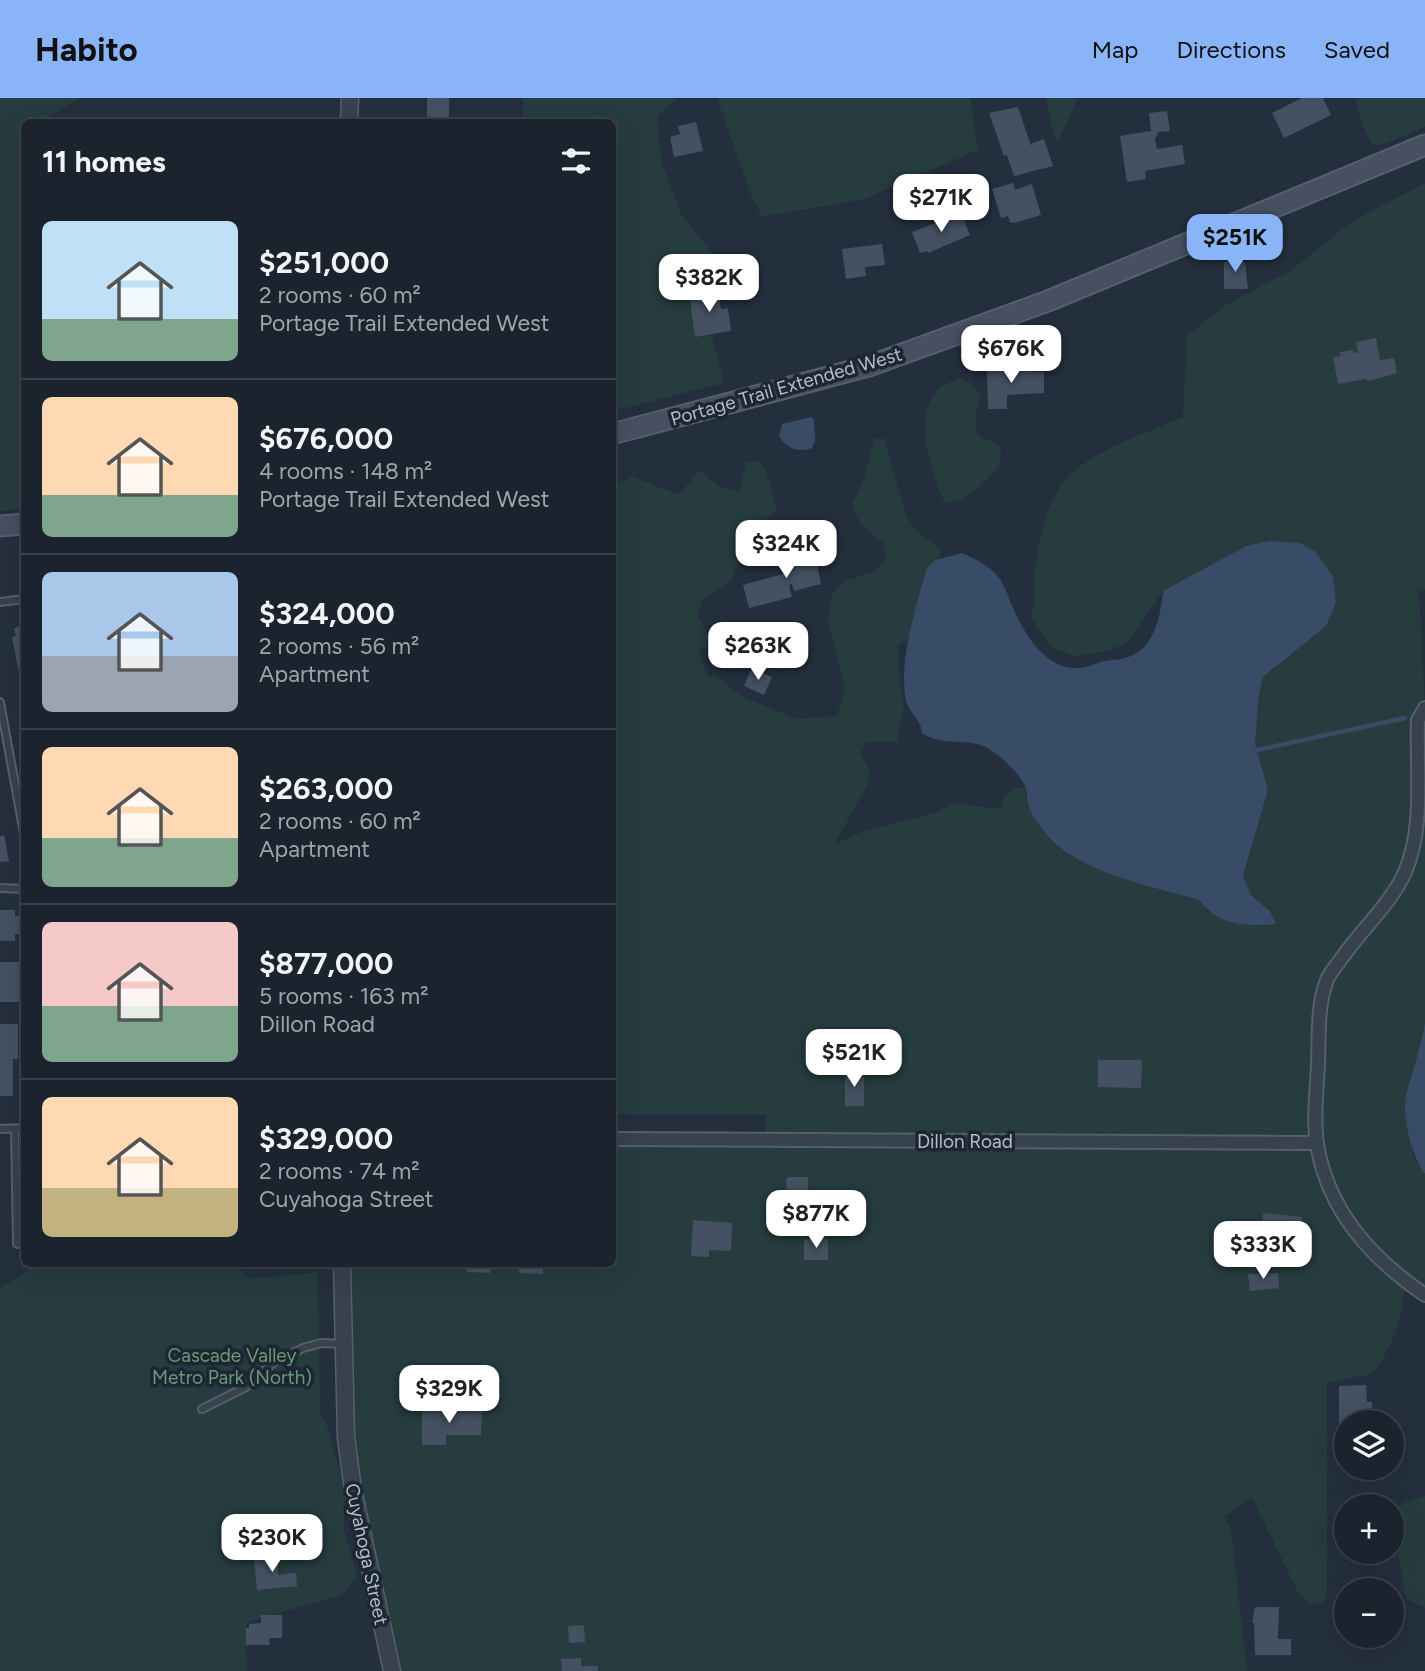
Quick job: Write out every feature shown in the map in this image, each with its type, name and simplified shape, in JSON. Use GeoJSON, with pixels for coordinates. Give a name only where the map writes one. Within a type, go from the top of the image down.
{"type":"FeatureCollection","features":[{"type":"Feature","properties":{"kind":"main road","name":"Portage Trail Extended West"},"geometry":{"type":"LineString","coordinates":[[616,433],[880,362],[1057,298],[1425,145]]}},
{"type":"Feature","properties":{"kind":"main road"},"geometry":{"type":"LineString","coordinates":[[0,526],[21,524]]}},
{"type":"Feature","properties":{"kind":"street"},"geometry":{"type":"LineString","coordinates":[[349,98],[349,119]]}},
{"type":"Feature","properties":{"kind":"street"},"geometry":{"type":"LineString","coordinates":[[1425,708],[1418,720],[1414,839],[1405,873],[1386,903],[1357,934],[1327,979],[1319,1026],[1317,1143],[1336,1202],[1352,1230],[1383,1264],[1425,1295]]}},
{"type":"Feature","properties":{"kind":"street","name":"Dillon Road"},"geometry":{"type":"LineString","coordinates":[[616,1139],[1317,1143]]}},
{"type":"Feature","properties":{"kind":"street","name":"Cuyahoga Street"},"geometry":{"type":"LineString","coordinates":[[342,1267],[346,1437],[353,1490],[392,1671]]}},
{"type":"Feature","properties":{"kind":"lane"},"geometry":{"type":"LineString","coordinates":[[0,601],[21,599]]}},
{"type":"Feature","properties":{"kind":"lane"},"geometry":{"type":"LineString","coordinates":[[0,702],[21,818]]}},
{"type":"Feature","properties":{"kind":"lane"},"geometry":{"type":"LineString","coordinates":[[0,888],[21,888]]}},
{"type":"Feature","properties":{"kind":"lane"},"geometry":{"type":"LineString","coordinates":[[0,1129],[21,1128]]}},
{"type":"Feature","properties":{"kind":"lane"},"geometry":{"type":"LineString","coordinates":[[15,1129],[17,1244]]}},
{"type":"Feature","properties":{"kind":"lane"},"geometry":{"type":"LineString","coordinates":[[202,1409],[246,1387],[274,1362],[303,1348],[321,1343],[343,1344]]}},
{"type":"Feature","properties":{"kind":"green space"},"geometry":{"type":"Polygon","coordinates":[[[0,98],[80,98],[45,119],[21,119],[21,508],[0,511],[0,98]]]}},
{"type":"Feature","properties":{"kind":"green space"},"geometry":{"type":"Polygon","coordinates":[[[523,98],[677,98],[657,116],[661,160],[681,214],[718,260],[699,280],[695,296],[695,314],[696,324],[713,339],[724,383],[616,410],[616,119],[523,119],[523,98]]]}},
{"type":"Feature","properties":{"kind":"green space"},"geometry":{"type":"Polygon","coordinates":[[[717,98],[970,98],[978,150],[864,199],[762,217],[751,195],[717,98]]]}},
{"type":"Feature","properties":{"kind":"green space"},"geometry":{"type":"Polygon","coordinates":[[[1046,98],[1078,98],[1059,139],[1054,138],[1046,98]]]}},
{"type":"Feature","properties":{"kind":"green space"},"geometry":{"type":"Polygon","coordinates":[[[1356,98],[1425,98],[1425,127],[1381,145],[1372,145],[1360,118],[1356,98]]]}},
{"type":"Feature","properties":{"kind":"green space"},"geometry":{"type":"Polygon","coordinates":[[[1425,183],[1425,590],[1419,591],[1425,708],[1417,784],[1425,785],[1425,1022],[1419,1056],[1405,1098],[1413,1155],[1425,1174],[1425,1295],[1406,1282],[1396,1331],[1380,1364],[1372,1374],[1327,1382],[1327,1594],[1324,1603],[1310,1604],[1298,1592],[1252,1498],[1224,1516],[1231,1529],[1247,1671],[392,1671],[353,1490],[342,1267],[616,1267],[616,1139],[766,1140],[766,1115],[616,1114],[616,485],[631,476],[679,495],[700,470],[719,487],[739,491],[746,463],[758,461],[765,469],[777,508],[768,518],[760,537],[740,559],[731,580],[702,600],[698,615],[713,645],[698,650],[708,676],[717,677],[745,698],[798,719],[837,716],[845,688],[828,619],[833,592],[845,581],[874,571],[886,560],[884,544],[862,524],[852,505],[865,476],[874,439],[884,438],[906,515],[914,528],[941,551],[938,560],[927,567],[909,638],[898,646],[904,705],[897,742],[867,742],[860,754],[868,766],[869,782],[834,845],[861,832],[935,813],[953,803],[1002,809],[1001,801],[1012,789],[1025,787],[1029,807],[1084,863],[1199,901],[1207,912],[1270,910],[1251,895],[1243,876],[1268,790],[1255,744],[1259,695],[1263,677],[1278,666],[1246,546],[1163,591],[1127,643],[1107,651],[1073,656],[1051,647],[1031,618],[1036,563],[1046,516],[1065,480],[1089,460],[1105,451],[1183,417],[1187,335],[1226,305],[1292,270],[1351,222],[1425,183]]]}},
{"type":"Feature","properties":{"kind":"green space"},"geometry":{"type":"Polygon","coordinates":[[[959,378],[971,383],[981,395],[977,406],[977,431],[979,436],[1001,446],[999,467],[968,495],[945,503],[926,444],[926,413],[931,399],[940,388],[959,378]]]}},
{"type":"Feature","properties":{"kind":"green space","name":"Cascade Valley Metro Park (North)"},"geometry":{"type":"Polygon","coordinates":[[[33,1267],[228,1267],[242,1270],[249,1279],[318,1272],[320,1413],[326,1423],[344,1485],[344,1530],[357,1576],[342,1595],[246,1622],[247,1671],[0,1671],[0,1288],[33,1267]]]}},
{"type":"Feature","properties":{"kind":"green space"},"geometry":{"type":"Polygon","coordinates":[[[1425,1496],[1425,1608],[1408,1600],[1404,1590],[1400,1564],[1404,1564],[1404,1503],[1425,1496]]]}},
{"type":"Feature","properties":{"kind":"water"},"geometry":{"type":"Polygon","coordinates":[[[811,417],[814,420],[815,441],[812,448],[793,449],[779,436],[782,424],[811,417]]]}},
{"type":"Feature","properties":{"kind":"water"},"geometry":{"type":"Polygon","coordinates":[[[1270,541],[1300,543],[1316,552],[1333,577],[1336,602],[1326,626],[1263,677],[1259,695],[1255,744],[1268,790],[1243,876],[1251,895],[1270,911],[1276,924],[1244,924],[1223,919],[1214,915],[1199,900],[1115,876],[1074,857],[1057,845],[1039,825],[1029,807],[1023,783],[1015,771],[994,752],[981,745],[939,740],[922,733],[920,724],[906,700],[904,668],[927,567],[936,560],[962,553],[991,569],[1000,580],[1019,620],[1038,649],[1056,663],[1077,668],[1126,658],[1137,653],[1152,637],[1163,591],[1246,546],[1270,541]]]}},
{"type":"Feature","properties":{"kind":"water"},"geometry":{"type":"Polygon","coordinates":[[[1425,1022],[1425,1174],[1409,1137],[1405,1104],[1425,1022]]]}},
{"type":"Feature","properties":{"kind":"building"},"geometry":{"type":"Polygon","coordinates":[[[427,98],[449,98],[449,119],[427,119],[427,98]]]}},
{"type":"Feature","properties":{"kind":"building"},"geometry":{"type":"Polygon","coordinates":[[[1302,98],[1323,98],[1331,115],[1284,138],[1272,113],[1302,98]]]}},
{"type":"Feature","properties":{"kind":"building"},"geometry":{"type":"Polygon","coordinates":[[[1018,107],[1031,146],[1032,143],[1044,139],[1053,166],[1014,176],[989,113],[1018,107]]]}},
{"type":"Feature","properties":{"kind":"building"},"geometry":{"type":"Polygon","coordinates":[[[1167,111],[1170,131],[1158,132],[1155,139],[1157,149],[1182,145],[1185,164],[1145,171],[1146,179],[1127,182],[1120,136],[1151,131],[1149,113],[1167,111]]]}},
{"type":"Feature","properties":{"kind":"building"},"geometry":{"type":"Polygon","coordinates":[[[696,122],[703,151],[674,157],[670,137],[680,134],[678,126],[696,122]]]}},
{"type":"Feature","properties":{"kind":"building"},"geometry":{"type":"Polygon","coordinates":[[[1013,183],[1015,190],[1032,184],[1041,215],[1014,223],[1010,222],[1008,216],[1001,218],[992,189],[1013,183]]]}},
{"type":"Feature","properties":{"kind":"building"},"geometry":{"type":"Polygon","coordinates":[[[961,213],[970,235],[928,253],[920,253],[912,232],[961,213]]]}},
{"type":"Feature","properties":{"kind":"building"},"geometry":{"type":"Polygon","coordinates":[[[882,244],[885,265],[865,267],[866,276],[846,279],[842,249],[882,244]]]}},
{"type":"Feature","properties":{"kind":"building"},"geometry":{"type":"Polygon","coordinates":[[[1227,257],[1241,257],[1241,262],[1245,262],[1248,289],[1224,289],[1224,262],[1227,262],[1227,257]]]}},
{"type":"Feature","properties":{"kind":"building"},"geometry":{"type":"Polygon","coordinates":[[[718,289],[721,309],[728,308],[731,331],[695,337],[689,293],[718,289]]]}},
{"type":"Feature","properties":{"kind":"building"},"geometry":{"type":"Polygon","coordinates":[[[1376,338],[1380,360],[1394,358],[1397,373],[1369,381],[1365,379],[1338,384],[1333,357],[1341,356],[1340,352],[1358,352],[1356,342],[1376,338]]]}},
{"type":"Feature","properties":{"kind":"building"},"geometry":{"type":"Polygon","coordinates":[[[990,365],[1005,365],[1005,370],[1044,372],[1044,393],[1007,395],[1007,409],[988,409],[987,370],[990,370],[990,365]]]}},
{"type":"Feature","properties":{"kind":"building"},"geometry":{"type":"Polygon","coordinates":[[[814,548],[821,584],[794,591],[792,584],[789,585],[792,597],[749,608],[743,585],[790,572],[786,554],[814,548]]]}},
{"type":"Feature","properties":{"kind":"building"},"geometry":{"type":"Polygon","coordinates":[[[21,627],[21,683],[12,637],[16,636],[14,628],[21,627]]]}},
{"type":"Feature","properties":{"kind":"building"},"geometry":{"type":"Polygon","coordinates":[[[752,668],[772,677],[764,695],[744,686],[752,668]]]}},
{"type":"Feature","properties":{"kind":"building"},"geometry":{"type":"Polygon","coordinates":[[[4,835],[9,861],[0,862],[0,836],[4,835]]]}},
{"type":"Feature","properties":{"kind":"building"},"geometry":{"type":"Polygon","coordinates":[[[0,910],[15,910],[15,916],[21,916],[21,934],[15,934],[15,941],[0,941],[0,910]]]}},
{"type":"Feature","properties":{"kind":"building"},"geometry":{"type":"Polygon","coordinates":[[[0,962],[20,962],[20,1002],[0,1002],[0,962]]]}},
{"type":"Feature","properties":{"kind":"building"},"geometry":{"type":"Polygon","coordinates":[[[0,1024],[18,1024],[18,1059],[13,1059],[13,1096],[0,1096],[0,1024]]]}},
{"type":"Feature","properties":{"kind":"building"},"geometry":{"type":"Polygon","coordinates":[[[840,1033],[858,1033],[858,1049],[840,1049],[840,1033]]]}},
{"type":"Feature","properties":{"kind":"building"},"geometry":{"type":"Polygon","coordinates":[[[1098,1060],[1142,1060],[1141,1088],[1098,1087],[1098,1060]]]}},
{"type":"Feature","properties":{"kind":"building"},"geometry":{"type":"Polygon","coordinates":[[[845,1072],[864,1072],[864,1106],[845,1106],[845,1072]]]}},
{"type":"Feature","properties":{"kind":"building"},"geometry":{"type":"Polygon","coordinates":[[[788,1177],[808,1177],[809,1212],[788,1213],[788,1177]]]}},
{"type":"Feature","properties":{"kind":"building"},"geometry":{"type":"Polygon","coordinates":[[[1263,1213],[1302,1217],[1295,1258],[1280,1257],[1278,1244],[1274,1243],[1275,1236],[1261,1234],[1263,1213]]]}},
{"type":"Feature","properties":{"kind":"building"},"geometry":{"type":"Polygon","coordinates":[[[693,1220],[732,1223],[731,1251],[709,1250],[709,1257],[691,1256],[693,1220]]]}},
{"type":"Feature","properties":{"kind":"building"},"geometry":{"type":"Polygon","coordinates":[[[804,1239],[828,1239],[828,1260],[804,1260],[804,1239]]]}},
{"type":"Feature","properties":{"kind":"building"},"geometry":{"type":"Polygon","coordinates":[[[468,1267],[491,1267],[490,1273],[467,1272],[468,1267]]]}},
{"type":"Feature","properties":{"kind":"building"},"geometry":{"type":"Polygon","coordinates":[[[519,1267],[550,1267],[543,1268],[543,1274],[519,1273],[519,1267]]]}},
{"type":"Feature","properties":{"kind":"building"},"geometry":{"type":"Polygon","coordinates":[[[1278,1273],[1279,1288],[1250,1291],[1248,1274],[1278,1273]]]}},
{"type":"Feature","properties":{"kind":"building"},"geometry":{"type":"Polygon","coordinates":[[[1366,1385],[1367,1402],[1372,1402],[1372,1410],[1339,1410],[1339,1386],[1366,1385]]]}},
{"type":"Feature","properties":{"kind":"building"},"geometry":{"type":"Polygon","coordinates":[[[422,1411],[482,1411],[481,1435],[446,1435],[446,1445],[422,1445],[422,1411]]]}},
{"type":"Feature","properties":{"kind":"building"},"geometry":{"type":"Polygon","coordinates":[[[278,1554],[278,1575],[296,1573],[297,1586],[257,1590],[254,1557],[278,1554]]]}},
{"type":"Feature","properties":{"kind":"building"},"geometry":{"type":"Polygon","coordinates":[[[1255,1607],[1279,1607],[1278,1639],[1291,1639],[1291,1655],[1255,1655],[1252,1623],[1255,1607]]]}},
{"type":"Feature","properties":{"kind":"building"},"geometry":{"type":"Polygon","coordinates":[[[261,1615],[282,1615],[282,1638],[269,1638],[270,1645],[246,1645],[246,1628],[249,1628],[249,1624],[261,1623],[261,1615]]]}},
{"type":"Feature","properties":{"kind":"building"},"geometry":{"type":"Polygon","coordinates":[[[584,1625],[585,1642],[569,1643],[568,1626],[584,1625]]]}},
{"type":"Feature","properties":{"kind":"building"},"geometry":{"type":"Polygon","coordinates":[[[581,1658],[581,1666],[598,1666],[598,1671],[562,1671],[561,1659],[581,1658]]]}},
{"type":"Feature","properties":{"kind":"waterway"},"geometry":{"type":"LineString","coordinates":[[1257,750],[1405,718]]}}]}
